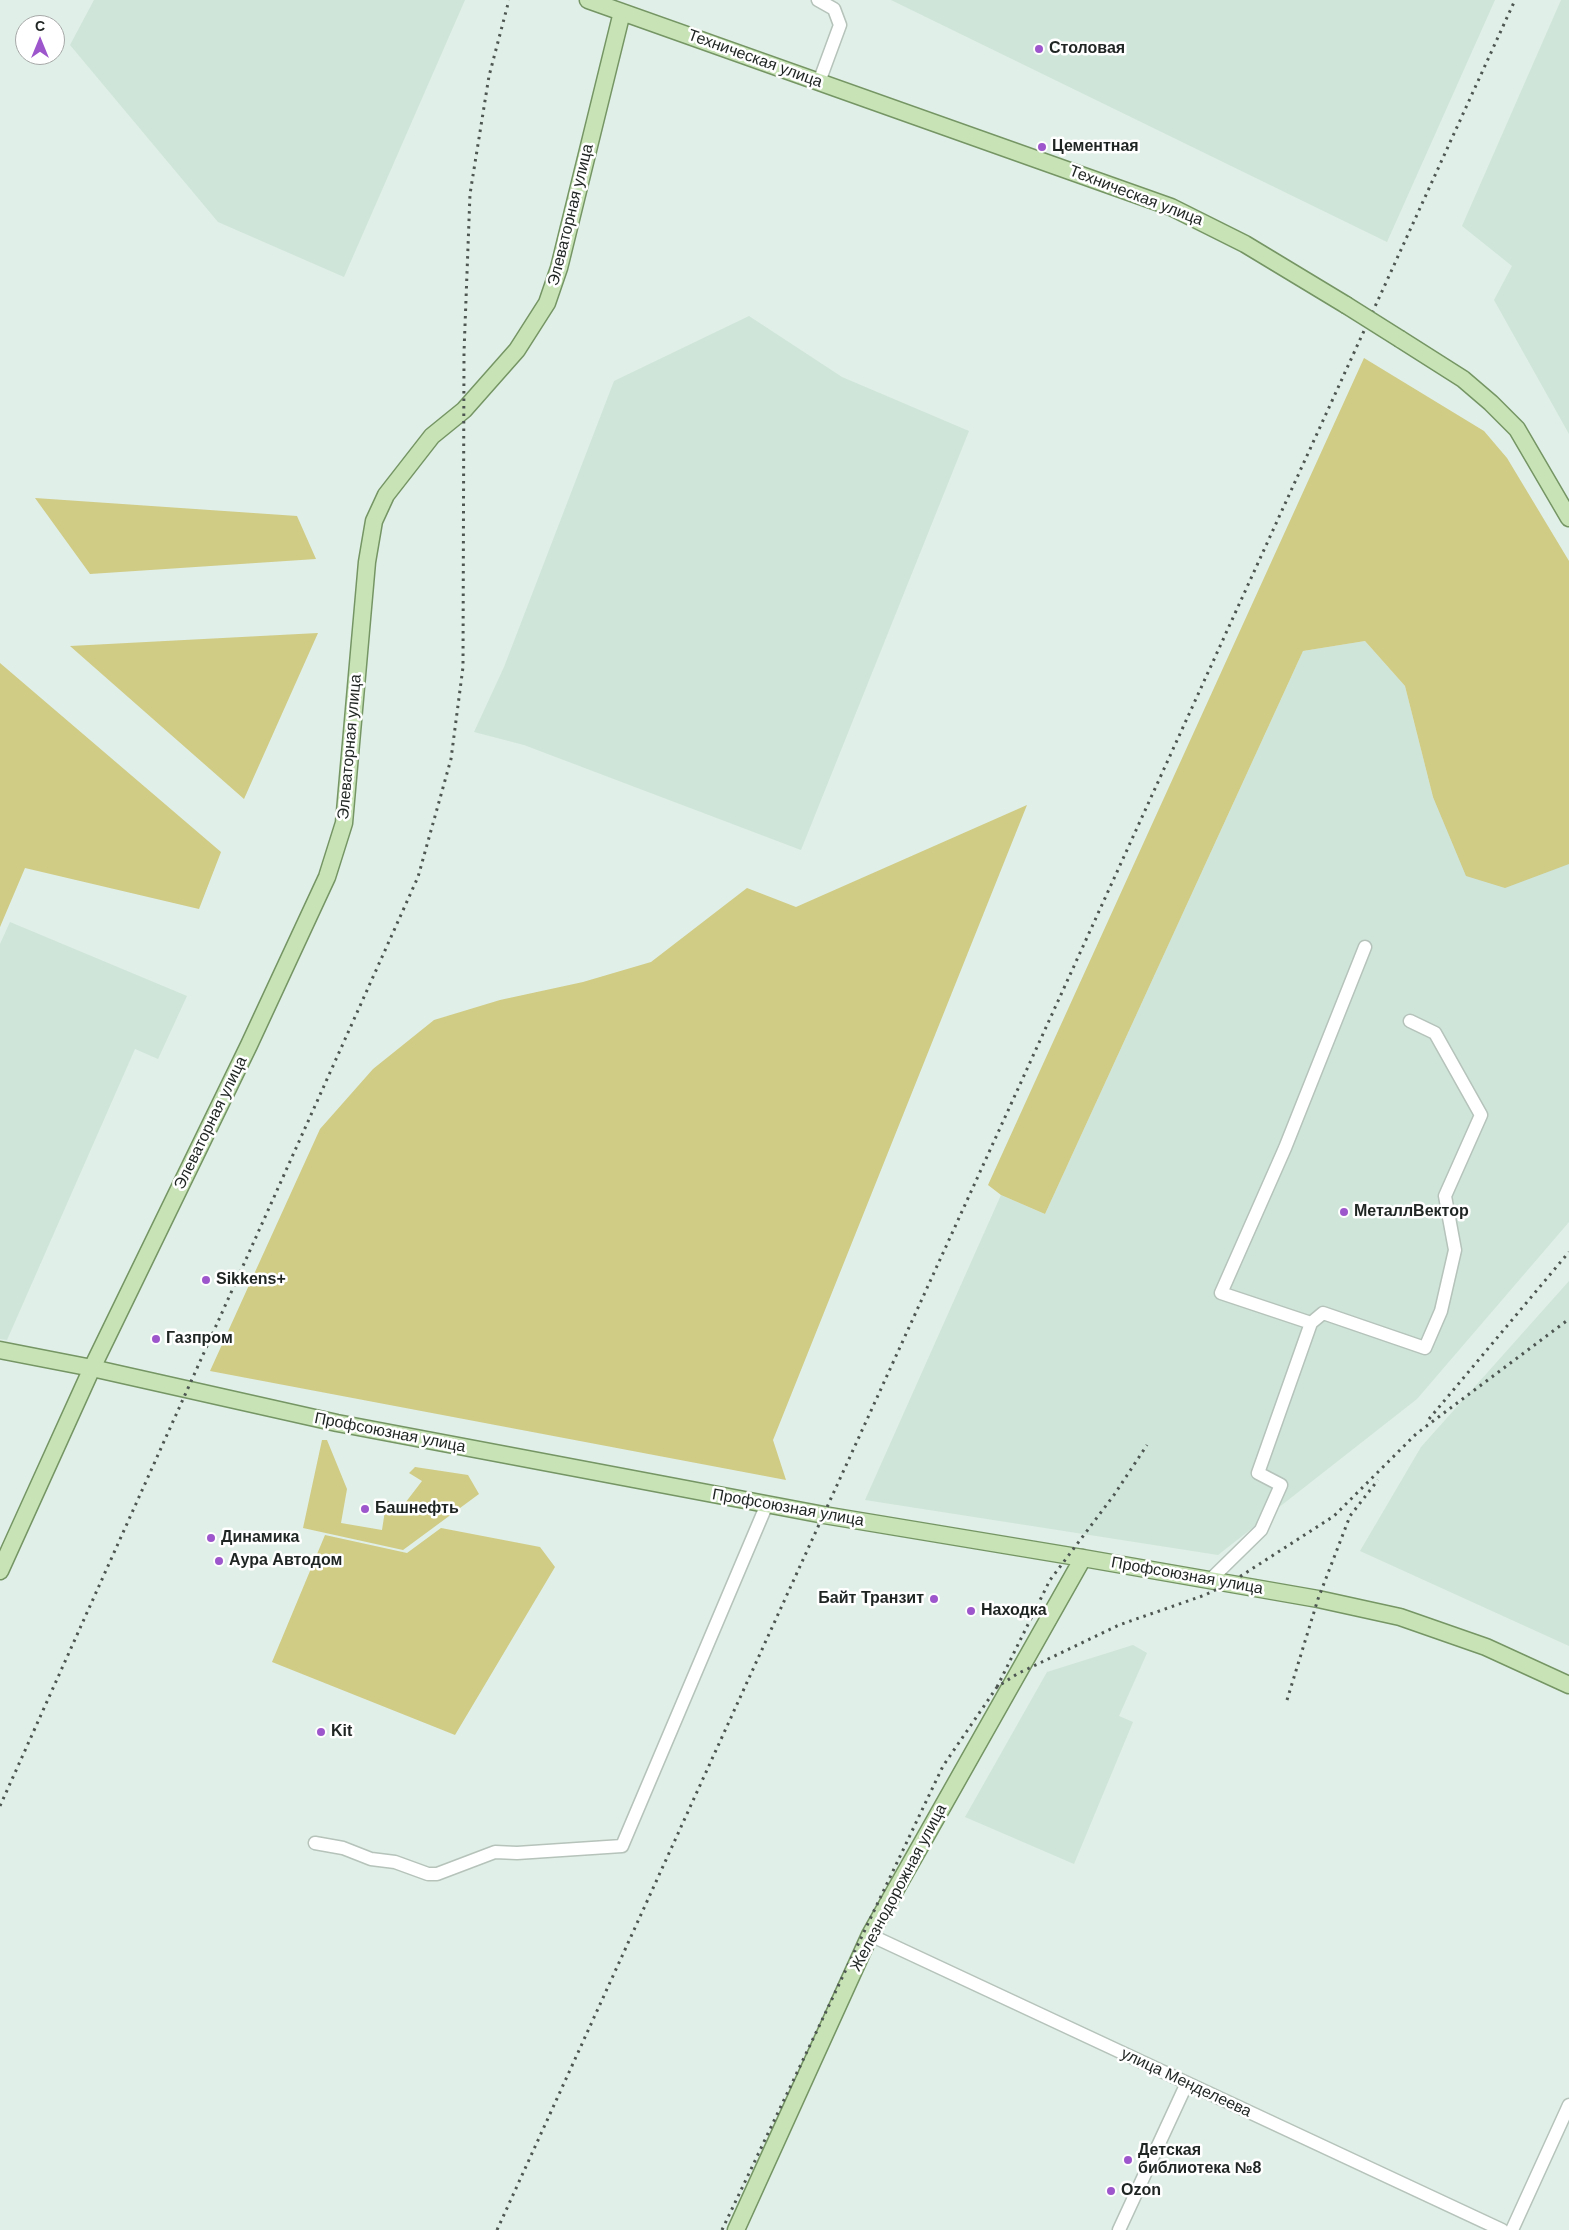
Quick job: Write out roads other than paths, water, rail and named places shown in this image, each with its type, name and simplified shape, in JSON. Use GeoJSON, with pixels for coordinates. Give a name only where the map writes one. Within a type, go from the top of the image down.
{"type":"FeatureCollection","features":[{"type":"Feature","properties":{"kind":"main road","name":"Техническая улица"},"geometry":{"type":"LineString","coordinates":[[588,0],[1171,207],[1245,244],[1463,379],[1492,403],[1517,429],[1569,518]]}},
{"type":"Feature","properties":{"kind":"main road","name":"Элеваторная улица"},"geometry":{"type":"LineString","coordinates":[[0,1571],[92,1368],[249,1045],[326,877],[344,823],[367,562],[374,521],[386,495],[432,436],[464,410],[518,350],[547,303],[559,268],[622,12]]}},
{"type":"Feature","properties":{"kind":"main road","name":"Профсоюзная улица"},"geometry":{"type":"LineString","coordinates":[[0,1350],[92,1368],[336,1423],[767,1504],[1318,1599],[1400,1617],[1486,1647],[1569,1685]]}},
{"type":"Feature","properties":{"kind":"main road","name":"Железнодорожная улица"},"geometry":{"type":"LineString","coordinates":[[736,2230],[870,1935],[1083,1558]]}},
{"type":"Feature","properties":{"kind":"street"},"geometry":{"type":"LineString","coordinates":[[818,0],[834,9],[840,25],[819,82]]}},
{"type":"Feature","properties":{"kind":"street"},"geometry":{"type":"LineString","coordinates":[[1312,1323],[1221,1293],[1285,1148],[1365,947]]}},
{"type":"Feature","properties":{"kind":"street"},"geometry":{"type":"LineString","coordinates":[[1210,1580],[1261,1530],[1281,1485],[1258,1473],[1312,1323],[1323,1313],[1425,1348],[1441,1311],[1456,1250],[1446,1196],[1481,1115],[1435,1033],[1410,1021]]}},
{"type":"Feature","properties":{"kind":"street"},"geometry":{"type":"LineString","coordinates":[[315,1843],[343,1848],[371,1859],[395,1862],[428,1874],[437,1874],[495,1852],[622,1846],[767,1504]]}},
{"type":"Feature","properties":{"kind":"street","name":"улица Менделеева"},"geometry":{"type":"LineString","coordinates":[[870,1935],[1502,2230]]}},
{"type":"Feature","properties":{"kind":"street"},"geometry":{"type":"LineString","coordinates":[[1119,2230],[1187,2083]]}},
{"type":"Feature","properties":{"kind":"street"},"geometry":{"type":"LineString","coordinates":[[1512,2230],[1569,2105]]}},
{"type":"Feature","properties":{"kind":"railway"},"geometry":{"type":"LineString","coordinates":[[0,1806],[418,877],[451,759],[463,667],[464,352],[470,194],[489,76],[509,0]]}},
{"type":"Feature","properties":{"kind":"railway"},"geometry":{"type":"LineString","coordinates":[[497,2230],[1515,0]]}},
{"type":"Feature","properties":{"kind":"railway"},"geometry":{"type":"LineString","coordinates":[[1429,1419],[1569,1252]]}},
{"type":"Feature","properties":{"kind":"railway"},"geometry":{"type":"LineString","coordinates":[[722,2230],[943,1766],[997,1687],[1017,1674],[1119,1625],[1205,1595],[1230,1583],[1334,1516],[1416,1434],[1569,1319]]}},
{"type":"Feature","properties":{"kind":"railway"},"geometry":{"type":"LineString","coordinates":[[997,1687],[1050,1580],[1114,1495],[1147,1445]]}},
{"type":"Feature","properties":{"kind":"railway"},"geometry":{"type":"LineString","coordinates":[[1287,1700],[1318,1599],[1350,1516],[1378,1480]]}},
{"type":"Feature","properties":{"kind":"place","name":"Столовая"},"geometry":{"type":"Point","coordinates":[1039,49]}},
{"type":"Feature","properties":{"kind":"place","name":"Цементная"},"geometry":{"type":"Point","coordinates":[1042,147]}},
{"type":"Feature","properties":{"kind":"place","name":"МеталлВектор"},"geometry":{"type":"Point","coordinates":[1344,1212]}},
{"type":"Feature","properties":{"kind":"place","name":"Sikkens+"},"geometry":{"type":"Point","coordinates":[206,1280]}},
{"type":"Feature","properties":{"kind":"place","name":"Газпром"},"geometry":{"type":"Point","coordinates":[156,1339]}},
{"type":"Feature","properties":{"kind":"place","name":"Башнефть"},"geometry":{"type":"Point","coordinates":[365,1509]}},
{"type":"Feature","properties":{"kind":"place","name":"Динамика"},"geometry":{"type":"Point","coordinates":[211,1538]}},
{"type":"Feature","properties":{"kind":"place","name":"Аура Автодом"},"geometry":{"type":"Point","coordinates":[219,1561]}},
{"type":"Feature","properties":{"kind":"place","name":"Байт Транзит"},"geometry":{"type":"Point","coordinates":[934,1599]}},
{"type":"Feature","properties":{"kind":"place","name":"Находка"},"geometry":{"type":"Point","coordinates":[971,1611]}},
{"type":"Feature","properties":{"kind":"place","name":"Kit"},"geometry":{"type":"Point","coordinates":[321,1732]}},
{"type":"Feature","properties":{"kind":"place","name":"Детская библиотека №8"},"geometry":{"type":"Point","coordinates":[1128,2160]}},
{"type":"Feature","properties":{"kind":"place","name":"Ozon"},"geometry":{"type":"Point","coordinates":[1111,2191]}}]}
